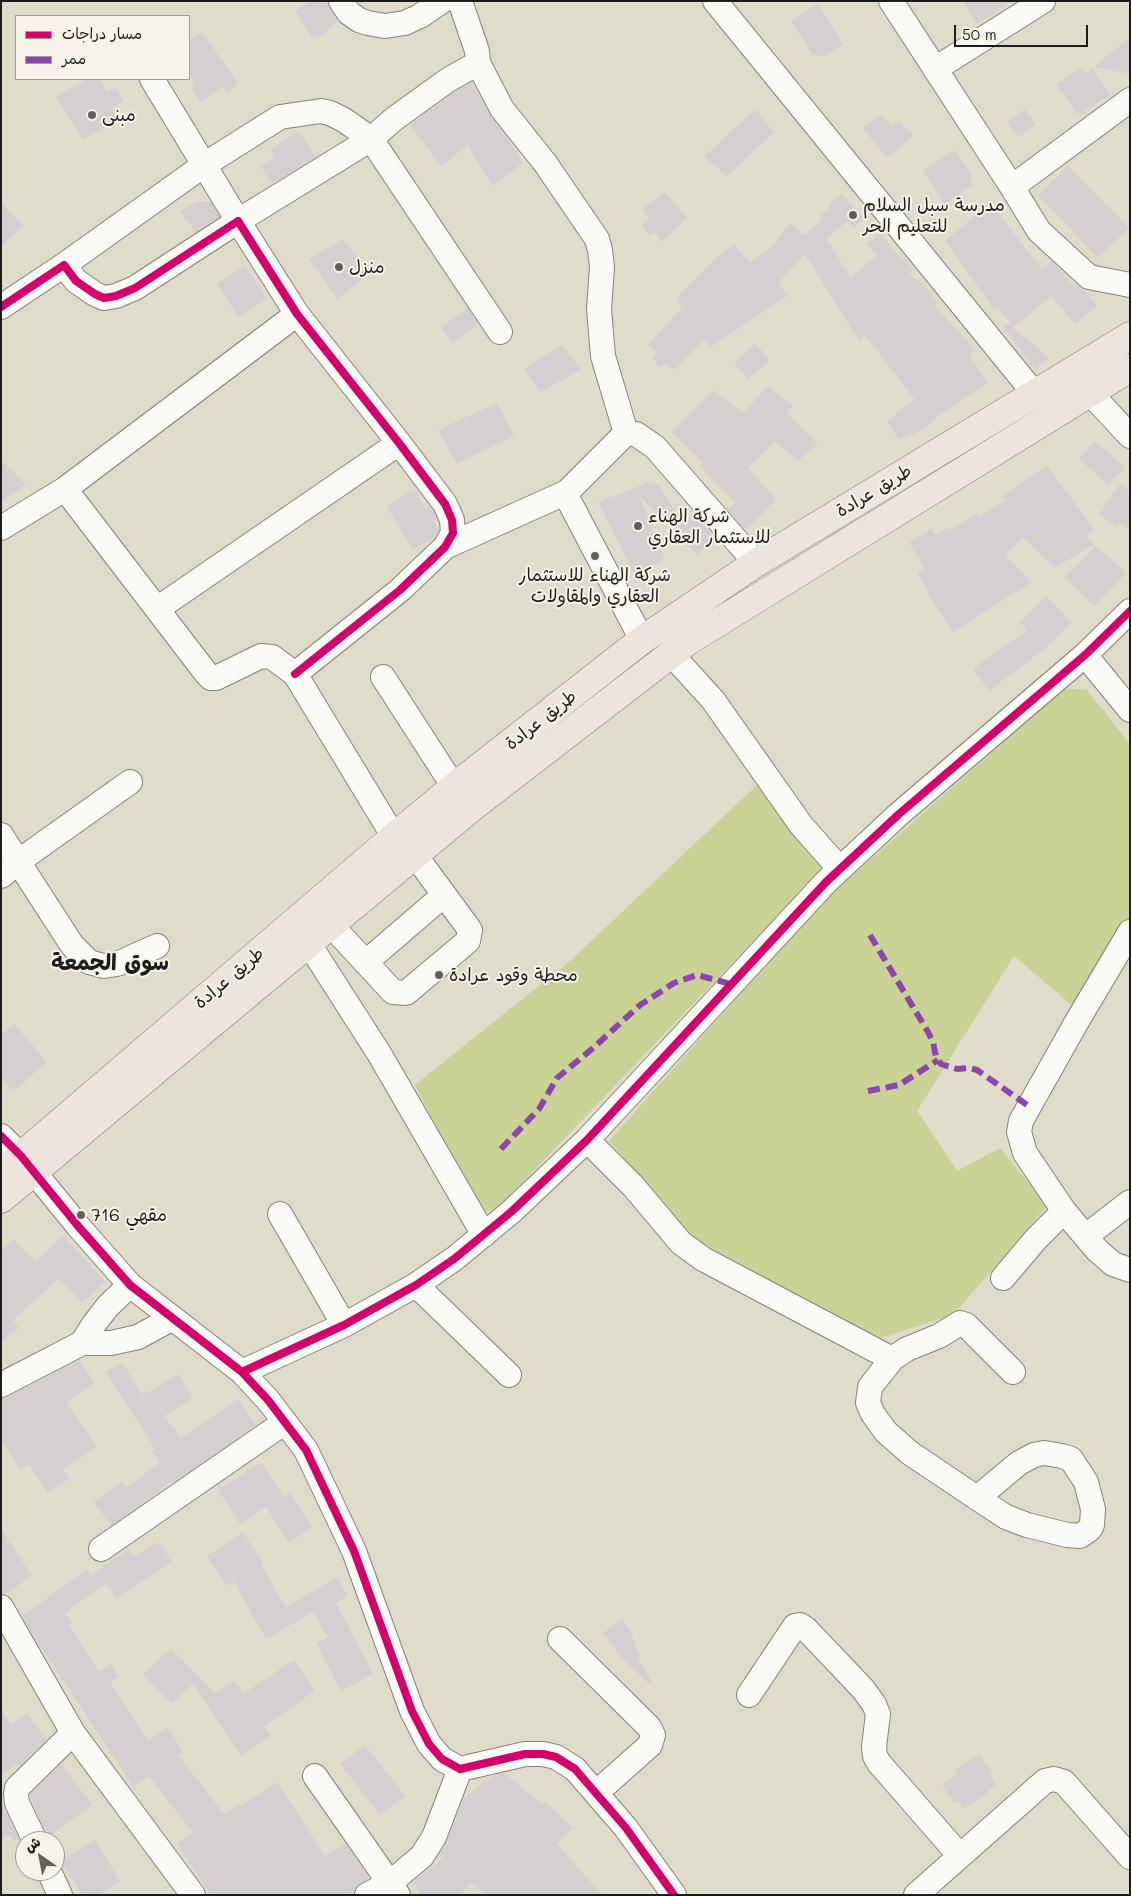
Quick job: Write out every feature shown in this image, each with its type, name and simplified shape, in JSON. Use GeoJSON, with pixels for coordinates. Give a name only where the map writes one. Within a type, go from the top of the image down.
{"type":"FeatureCollection","features":[{"type":"Feature","properties":{"kind":"main road","name":"طريق عرادة"},"geometry":{"type":"LineString","coordinates":[[1,1199],[18,1167],[394,837],[642,640],[756,563],[1130,336]]}},
{"type":"Feature","properties":{"kind":"main road","name":"طريق عرادة"},"geometry":{"type":"LineString","coordinates":[[18,1167],[309,944],[470,809],[688,641],[1130,368]]}},
{"type":"Feature","properties":{"kind":"main road"},"geometry":{"type":"LineString","coordinates":[[906,472],[921,497]]}},
{"type":"Feature","properties":{"kind":"street"},"geometry":{"type":"LineString","coordinates":[[341,1],[358,20],[385,26],[405,23],[420,16],[442,1]]}},
{"type":"Feature","properties":{"kind":"street"},"geometry":{"type":"LineString","coordinates":[[460,1],[477,51],[478,63],[502,109],[545,163],[597,239],[602,267],[599,309],[604,356],[626,433]]}},
{"type":"Feature","properties":{"kind":"street"},"geometry":{"type":"LineString","coordinates":[[715,1],[1034,393]]}},
{"type":"Feature","properties":{"kind":"street"},"geometry":{"type":"LineString","coordinates":[[891,1],[1039,231],[1089,277],[1130,285]]}},
{"type":"Feature","properties":{"kind":"street"},"geometry":{"type":"LineString","coordinates":[[935,69],[1043,1]]}},
{"type":"Feature","properties":{"kind":"street"},"geometry":{"type":"LineString","coordinates":[[64,265],[76,282],[104,298],[116,296],[134,288],[371,139],[394,119],[440,86],[478,63]]}},
{"type":"Feature","properties":{"kind":"street"},"geometry":{"type":"LineString","coordinates":[[153,80],[297,314],[445,504],[452,520],[453,533],[445,547],[400,590],[295,674]]}},
{"type":"Feature","properties":{"kind":"street"},"geometry":{"type":"LineString","coordinates":[[1012,187],[1130,100]]}},
{"type":"Feature","properties":{"kind":"street"},"geometry":{"type":"LineString","coordinates":[[1,307],[64,265],[204,165],[280,117],[296,113],[321,111],[344,120],[371,139],[500,332]]}},
{"type":"Feature","properties":{"kind":"street"},"geometry":{"type":"LineString","coordinates":[[1,528],[65,489],[297,314]]}},
{"type":"Feature","properties":{"kind":"street"},"geometry":{"type":"LineString","coordinates":[[1090,393],[1130,436]]}},
{"type":"Feature","properties":{"kind":"street"},"geometry":{"type":"LineString","coordinates":[[445,547],[567,492],[626,433]]}},
{"type":"Feature","properties":{"kind":"street"},"geometry":{"type":"LineString","coordinates":[[626,433],[636,434],[655,446],[756,563]]}},
{"type":"Feature","properties":{"kind":"street"},"geometry":{"type":"LineString","coordinates":[[157,609],[399,443]]}},
{"type":"Feature","properties":{"kind":"street"},"geometry":{"type":"LineString","coordinates":[[65,489],[211,678],[216,678],[261,656],[272,657],[295,674],[394,837]]}},
{"type":"Feature","properties":{"kind":"street"},"geometry":{"type":"LineString","coordinates":[[567,492],[568,499],[642,640]]}},
{"type":"Feature","properties":{"kind":"street"},"geometry":{"type":"LineString","coordinates":[[242,1372],[344,1325],[416,1286],[454,1259],[511,1212],[587,1140],[840,869],[899,814],[1085,655],[1130,611]]}},
{"type":"Feature","properties":{"kind":"street"},"geometry":{"type":"LineString","coordinates":[[671,654],[713,700],[801,825],[840,869]]}},
{"type":"Feature","properties":{"kind":"street"},"geometry":{"type":"LineString","coordinates":[[1085,655],[1130,710]]}},
{"type":"Feature","properties":{"kind":"street"},"geometry":{"type":"LineString","coordinates":[[382,677],[454,788]]}},
{"type":"Feature","properties":{"kind":"street"},"geometry":{"type":"LineString","coordinates":[[10,868],[130,782]]}},
{"type":"Feature","properties":{"kind":"street"},"geometry":{"type":"LineString","coordinates":[[1,835],[10,868],[72,945],[89,962],[104,966],[117,964],[157,946]]}},
{"type":"Feature","properties":{"kind":"street"},"geometry":{"type":"LineString","coordinates":[[331,925],[394,992],[406,993],[468,941],[470,930],[415,855]]}},
{"type":"Feature","properties":{"kind":"street"},"geometry":{"type":"LineString","coordinates":[[366,962],[444,895]]}},
{"type":"Feature","properties":{"kind":"street"},"geometry":{"type":"LineString","coordinates":[[1130,932],[1021,1121],[1019,1132],[1025,1153],[1064,1211],[1097,1250],[1112,1264],[1130,1270]]}},
{"type":"Feature","properties":{"kind":"street"},"geometry":{"type":"LineString","coordinates":[[309,944],[380,1055],[484,1235]]}},
{"type":"Feature","properties":{"kind":"street"},"geometry":{"type":"LineString","coordinates":[[1,1136],[18,1167],[78,1226],[130,1285],[171,1319],[242,1372],[268,1400],[306,1450],[354,1551],[412,1711],[429,1744],[442,1759],[460,1769],[525,1754],[543,1754],[556,1757],[575,1769],[626,1828],[674,1895]]}},
{"type":"Feature","properties":{"kind":"street"},"geometry":{"type":"LineString","coordinates":[[587,1140],[633,1186],[666,1226],[689,1249],[719,1268],[892,1359]]}},
{"type":"Feature","properties":{"kind":"street"},"geometry":{"type":"LineString","coordinates":[[1086,1236],[1130,1202]]}},
{"type":"Feature","properties":{"kind":"street"},"geometry":{"type":"LineString","coordinates":[[1003,1278],[1036,1239],[1064,1211]]}},
{"type":"Feature","properties":{"kind":"street"},"geometry":{"type":"LineString","coordinates":[[280,1214],[344,1325]]}},
{"type":"Feature","properties":{"kind":"street"},"geometry":{"type":"LineString","coordinates":[[82,1343],[104,1312],[130,1285]]}},
{"type":"Feature","properties":{"kind":"street"},"geometry":{"type":"LineString","coordinates":[[416,1286],[509,1375]]}},
{"type":"Feature","properties":{"kind":"street"},"geometry":{"type":"LineString","coordinates":[[1,1386],[82,1343],[111,1342],[138,1337],[171,1319]]}},
{"type":"Feature","properties":{"kind":"street"},"geometry":{"type":"LineString","coordinates":[[976,1498],[1019,1463],[1034,1455],[1044,1453],[1062,1456],[1071,1459],[1086,1482],[1093,1509],[1092,1525],[1090,1529],[1080,1536],[1067,1535],[1026,1525],[1006,1517],[976,1498],[910,1453],[886,1432],[873,1414],[868,1403],[870,1387],[892,1359],[907,1349],[939,1336],[962,1323],[1013,1372]]}},
{"type":"Feature","properties":{"kind":"street"},"geometry":{"type":"LineString","coordinates":[[101,1549],[285,1422]]}},
{"type":"Feature","properties":{"kind":"street"},"geometry":{"type":"LineString","coordinates":[[1,1607],[9,1641],[189,1894]]}},
{"type":"Feature","properties":{"kind":"street"},"geometry":{"type":"LineString","coordinates":[[749,1695],[795,1626],[800,1625],[806,1629],[863,1689],[874,1704],[878,1714],[874,1746],[875,1756],[879,1763],[960,1856]]}},
{"type":"Feature","properties":{"kind":"street"},"geometry":{"type":"LineString","coordinates":[[560,1639],[649,1726],[653,1735],[650,1745],[596,1793]]}},
{"type":"Feature","properties":{"kind":"street"},"geometry":{"type":"LineString","coordinates":[[30,1831],[17,1803],[17,1788],[73,1733]]}},
{"type":"Feature","properties":{"kind":"street"},"geometry":{"type":"LineString","coordinates":[[367,1895],[394,1889],[422,1856],[434,1837],[460,1769]]}},
{"type":"Feature","properties":{"kind":"street"},"geometry":{"type":"LineString","coordinates":[[315,1776],[394,1889]]}},
{"type":"Feature","properties":{"kind":"street"},"geometry":{"type":"LineString","coordinates":[[916,1895],[1045,1781],[1054,1779],[1064,1782],[1130,1857]]}},
{"type":"Feature","properties":{"kind":"street"},"geometry":{"type":"LineString","coordinates":[[54,1881],[60,1895]]}},
{"type":"Feature","properties":{"kind":"green space"},"geometry":{"type":"Polygon","coordinates":[[[1064,689],[1086,689],[1130,744],[1130,919],[1075,1008],[1014,956],[917,1111],[957,1171],[1000,1148],[1047,1206],[953,1315],[876,1339],[695,1239],[609,1141],[820,904],[1064,689]]]}},
{"type":"Feature","properties":{"kind":"green space"},"geometry":{"type":"Polygon","coordinates":[[[757,785],[827,864],[494,1212],[476,1210],[415,1085],[570,961],[757,785]]]}},
{"type":"Feature","properties":{"kind":"building"},"geometry":{"type":"Polygon","coordinates":[[[311,1],[326,1],[338,21],[321,36],[312,37],[295,11],[311,1]]]}},
{"type":"Feature","properties":{"kind":"building"},"geometry":{"type":"Polygon","coordinates":[[[963,1],[1013,1],[976,24],[963,1]]]}},
{"type":"Feature","properties":{"kind":"building"},"geometry":{"type":"Polygon","coordinates":[[[818,4],[843,44],[824,57],[812,54],[791,21],[818,4]]]}},
{"type":"Feature","properties":{"kind":"building"},"geometry":{"type":"Polygon","coordinates":[[[202,32],[238,83],[227,93],[222,87],[200,102],[192,88],[196,84],[190,75],[190,40],[202,32]]]}},
{"type":"Feature","properties":{"kind":"building"},"geometry":{"type":"Polygon","coordinates":[[[1130,37],[1130,74],[1094,67],[1130,37]]]}},
{"type":"Feature","properties":{"kind":"building"},"geometry":{"type":"Polygon","coordinates":[[[1081,68],[1085,74],[1092,68],[1110,95],[1077,114],[1056,84],[1081,68]]]}},
{"type":"Feature","properties":{"kind":"building","name":"مبنى"},"geometry":{"type":"Polygon","coordinates":[[[85,80],[101,80],[107,91],[116,88],[124,101],[112,109],[119,120],[83,139],[56,97],[85,80]]]}},
{"type":"Feature","properties":{"kind":"building"},"geometry":{"type":"Polygon","coordinates":[[[472,82],[490,116],[505,134],[523,163],[492,186],[468,145],[441,166],[410,125],[472,82]]]}},
{"type":"Feature","properties":{"kind":"building"},"geometry":{"type":"Polygon","coordinates":[[[755,109],[774,132],[727,176],[704,157],[755,109]]]}},
{"type":"Feature","properties":{"kind":"building"},"geometry":{"type":"Polygon","coordinates":[[[1025,109],[1036,125],[1018,137],[1007,122],[1025,109]]]}},
{"type":"Feature","properties":{"kind":"building"},"geometry":{"type":"Polygon","coordinates":[[[881,115],[891,126],[899,121],[914,135],[887,158],[862,127],[881,115]]]}},
{"type":"Feature","properties":{"kind":"building"},"geometry":{"type":"Polygon","coordinates":[[[299,131],[315,157],[272,184],[261,167],[274,158],[270,150],[299,131]]]}},
{"type":"Feature","properties":{"kind":"building"},"geometry":{"type":"Polygon","coordinates":[[[955,150],[973,177],[969,179],[973,185],[944,204],[923,171],[955,150]]]}},
{"type":"Feature","properties":{"kind":"building"},"geometry":{"type":"Polygon","coordinates":[[[1068,166],[1129,228],[1098,258],[1038,195],[1068,166]]]}},
{"type":"Feature","properties":{"kind":"building"},"geometry":{"type":"Polygon","coordinates":[[[664,192],[687,217],[662,242],[656,232],[650,236],[641,226],[649,219],[643,209],[664,192]]]}},
{"type":"Feature","properties":{"kind":"building"},"geometry":{"type":"Polygon","coordinates":[[[842,194],[864,219],[853,228],[847,221],[826,239],[851,277],[877,255],[867,244],[880,233],[901,259],[903,257],[914,270],[909,274],[921,283],[937,302],[934,305],[976,350],[969,354],[988,383],[932,420],[933,422],[912,435],[911,433],[899,440],[887,421],[897,415],[896,412],[915,400],[865,335],[859,341],[805,254],[778,283],[787,296],[711,347],[704,339],[675,370],[666,364],[659,368],[653,358],[657,352],[648,345],[682,308],[676,298],[718,257],[734,244],[750,263],[771,248],[790,223],[805,235],[823,219],[820,216],[830,208],[828,205],[842,194]]]}},
{"type":"Feature","properties":{"kind":"building"},"geometry":{"type":"Polygon","coordinates":[[[210,201],[219,217],[196,232],[180,211],[197,202],[210,201]]]}},
{"type":"Feature","properties":{"kind":"building"},"geometry":{"type":"Polygon","coordinates":[[[1,203],[24,226],[1,246],[1,203]]]}},
{"type":"Feature","properties":{"kind":"building"},"geometry":{"type":"Polygon","coordinates":[[[990,203],[1042,269],[1052,261],[1075,288],[1078,286],[1083,289],[1097,306],[1075,324],[1052,296],[1013,327],[998,307],[994,309],[945,241],[990,203]]]}},
{"type":"Feature","properties":{"kind":"building","name":"منزل"},"geometry":{"type":"Polygon","coordinates":[[[343,239],[369,273],[338,299],[309,260],[343,239]]]}},
{"type":"Feature","properties":{"kind":"building"},"geometry":{"type":"Polygon","coordinates":[[[245,265],[267,298],[239,318],[217,284],[245,265]]]}},
{"type":"Feature","properties":{"kind":"building"},"geometry":{"type":"Polygon","coordinates":[[[468,309],[478,324],[452,343],[441,327],[468,309]]]}},
{"type":"Feature","properties":{"kind":"building"},"geometry":{"type":"Polygon","coordinates":[[[1008,323],[1049,358],[1035,369],[1003,327],[1008,323]]]}},
{"type":"Feature","properties":{"kind":"building"},"geometry":{"type":"Polygon","coordinates":[[[755,343],[770,360],[748,379],[734,363],[755,343]]]}},
{"type":"Feature","properties":{"kind":"building"},"geometry":{"type":"Polygon","coordinates":[[[562,345],[581,370],[540,392],[524,369],[562,345]]]}},
{"type":"Feature","properties":{"kind":"building"},"geometry":{"type":"Polygon","coordinates":[[[768,386],[793,406],[787,413],[818,443],[798,461],[775,441],[748,468],[776,499],[746,530],[728,510],[735,502],[699,466],[703,463],[671,432],[713,390],[743,413],[768,386]]]}},
{"type":"Feature","properties":{"kind":"building"},"geometry":{"type":"Polygon","coordinates":[[[497,403],[514,436],[457,464],[438,430],[497,403]]]}},
{"type":"Feature","properties":{"kind":"building"},"geometry":{"type":"Polygon","coordinates":[[[1095,441],[1125,467],[1108,485],[1079,459],[1095,441]]]}},
{"type":"Feature","properties":{"kind":"building"},"geometry":{"type":"Polygon","coordinates":[[[1,460],[26,485],[1,502],[1,460]]]}},
{"type":"Feature","properties":{"kind":"building"},"geometry":{"type":"Polygon","coordinates":[[[1047,465],[1094,530],[1085,536],[1094,544],[1055,568],[1023,537],[1005,555],[1032,582],[953,632],[926,592],[928,590],[917,573],[925,568],[909,543],[931,529],[936,536],[948,527],[951,530],[978,513],[980,517],[1005,500],[1002,497],[1047,465]]]}},
{"type":"Feature","properties":{"kind":"building","name":"شركة الهناء للاستثمار العقاري"},"geometry":{"type":"Polygon","coordinates":[[[647,483],[659,485],[682,522],[694,513],[715,537],[697,555],[639,495],[664,559],[635,575],[598,502],[647,483]]]}},
{"type":"Feature","properties":{"kind":"building"},"geometry":{"type":"Polygon","coordinates":[[[1120,484],[1130,491],[1130,530],[1119,523],[1116,526],[1099,515],[1120,484]]]}},
{"type":"Feature","properties":{"kind":"building"},"geometry":{"type":"Polygon","coordinates":[[[414,489],[425,508],[430,506],[437,520],[434,522],[439,530],[436,536],[413,550],[387,507],[414,489]]]}},
{"type":"Feature","properties":{"kind":"building"},"geometry":{"type":"Polygon","coordinates":[[[1096,546],[1126,573],[1094,606],[1064,577],[1096,546]]]}},
{"type":"Feature","properties":{"kind":"building"},"geometry":{"type":"Polygon","coordinates":[[[1046,596],[1072,622],[1044,649],[989,691],[973,669],[1027,630],[1019,622],[1046,596]]]}},
{"type":"Feature","properties":{"kind":"building"},"geometry":{"type":"Polygon","coordinates":[[[14,1024],[47,1062],[13,1091],[1,1077],[1,1035],[14,1024]]]}},
{"type":"Feature","properties":{"kind":"building"},"geometry":{"type":"Polygon","coordinates":[[[63,1236],[105,1281],[82,1303],[59,1278],[13,1320],[19,1328],[1,1341],[1,1250],[14,1239],[35,1262],[63,1236]]]}},
{"type":"Feature","properties":{"kind":"building"},"geometry":{"type":"Polygon","coordinates":[[[79,1360],[94,1383],[66,1402],[97,1447],[63,1470],[69,1479],[48,1493],[29,1464],[20,1469],[1,1440],[1,1399],[79,1360]]]}},
{"type":"Feature","properties":{"kind":"building"},"geometry":{"type":"Polygon","coordinates":[[[122,1362],[142,1394],[147,1390],[148,1393],[178,1374],[193,1398],[164,1416],[181,1438],[238,1399],[256,1425],[175,1482],[173,1480],[111,1526],[94,1501],[123,1482],[126,1488],[160,1462],[152,1451],[155,1449],[106,1372],[122,1362]]]}},
{"type":"Feature","properties":{"kind":"building"},"geometry":{"type":"Polygon","coordinates":[[[261,1462],[284,1497],[290,1493],[312,1527],[289,1543],[266,1507],[240,1524],[218,1490],[261,1462]]]}},
{"type":"Feature","properties":{"kind":"building"},"geometry":{"type":"Polygon","coordinates":[[[1,1529],[32,1576],[5,1594],[1,1593],[1,1529]]]}},
{"type":"Feature","properties":{"kind":"building"},"geometry":{"type":"Polygon","coordinates":[[[243,1532],[263,1563],[261,1564],[286,1608],[337,1577],[348,1596],[336,1603],[373,1674],[341,1691],[316,1643],[328,1637],[313,1612],[266,1639],[234,1582],[227,1586],[207,1556],[243,1532]]]}},
{"type":"Feature","properties":{"kind":"building"},"geometry":{"type":"Polygon","coordinates":[[[159,1542],[172,1562],[116,1598],[106,1583],[65,1613],[72,1623],[69,1625],[99,1672],[111,1664],[119,1676],[110,1682],[148,1741],[168,1728],[184,1753],[179,1756],[223,1813],[225,1814],[239,1804],[240,1806],[277,1782],[325,1856],[346,1844],[369,1879],[360,1883],[355,1890],[347,1895],[211,1895],[177,1843],[193,1833],[149,1776],[133,1786],[39,1646],[22,1616],[87,1570],[91,1575],[128,1550],[133,1557],[159,1542]]]}},
{"type":"Feature","properties":{"kind":"building"},"geometry":{"type":"Polygon","coordinates":[[[622,1619],[633,1634],[630,1637],[637,1643],[634,1645],[640,1656],[638,1658],[652,1682],[649,1684],[619,1655],[603,1633],[622,1619]]]}},
{"type":"Feature","properties":{"kind":"building"},"geometry":{"type":"Polygon","coordinates":[[[171,1648],[215,1694],[234,1681],[243,1694],[294,1660],[315,1691],[264,1726],[271,1736],[241,1756],[193,1684],[171,1704],[143,1674],[171,1648]]]}},
{"type":"Feature","properties":{"kind":"building"},"geometry":{"type":"Polygon","coordinates":[[[1,1710],[11,1724],[27,1713],[46,1740],[20,1766],[18,1763],[1,1775],[1,1710]]]}},
{"type":"Feature","properties":{"kind":"building"},"geometry":{"type":"Polygon","coordinates":[[[365,1745],[405,1796],[380,1815],[340,1764],[365,1745]]]}},
{"type":"Feature","properties":{"kind":"building"},"geometry":{"type":"Polygon","coordinates":[[[979,1754],[993,1774],[990,1776],[996,1785],[988,1790],[989,1792],[963,1809],[957,1801],[954,1803],[942,1785],[957,1775],[954,1771],[979,1754]]]}},
{"type":"Feature","properties":{"kind":"building"},"geometry":{"type":"Polygon","coordinates":[[[61,1764],[92,1805],[57,1831],[47,1831],[30,1795],[61,1764]]]}},
{"type":"Feature","properties":{"kind":"building"},"geometry":{"type":"Polygon","coordinates":[[[504,1773],[542,1804],[545,1802],[573,1828],[557,1844],[602,1895],[487,1895],[471,1882],[460,1895],[421,1895],[414,1882],[443,1858],[439,1855],[450,1840],[448,1838],[464,1798],[492,1776],[504,1773]]]}},
{"type":"Feature","properties":{"kind":"building"},"geometry":{"type":"Polygon","coordinates":[[[4,1807],[15,1831],[14,1842],[10,1835],[1,1840],[1,1808],[4,1807]]]}},
{"type":"Feature","properties":{"kind":"building"},"geometry":{"type":"Polygon","coordinates":[[[95,1840],[120,1881],[98,1895],[82,1895],[65,1867],[65,1859],[95,1840]]]}},
{"type":"Feature","properties":{"kind":"marked path"},"geometry":{"type":"LineString","coordinates":[[870,935],[928,1032],[933,1042],[936,1057],[941,1064],[957,1069],[970,1068],[977,1070],[1030,1107]]}},
{"type":"Feature","properties":{"kind":"marked path"},"geometry":{"type":"LineString","coordinates":[[501,1149],[539,1109],[557,1078],[640,1005],[674,983],[697,975],[731,984]]}},
{"type":"Feature","properties":{"kind":"marked path"},"geometry":{"type":"LineString","coordinates":[[868,1091],[899,1085],[938,1060]]}},
{"type":"Feature","properties":{"kind":"cycle path"},"geometry":{"type":"LineString","coordinates":[[1,307],[64,265],[76,281],[95,294],[104,298],[116,296],[135,288],[238,221],[297,314],[445,504],[452,520],[453,533],[445,547],[400,590],[295,674]]}},
{"type":"Feature","properties":{"kind":"cycle path"},"geometry":{"type":"LineString","coordinates":[[242,1372],[344,1325],[416,1285],[454,1259],[511,1212],[587,1140],[826,882],[899,814],[1085,655],[1130,611]]}},
{"type":"Feature","properties":{"kind":"cycle path"},"geometry":{"type":"LineString","coordinates":[[1,1136],[21,1156],[78,1226],[130,1285],[242,1372],[268,1400],[306,1450],[354,1551],[412,1711],[429,1744],[442,1759],[460,1769],[525,1754],[543,1754],[556,1757],[575,1769],[626,1828],[674,1895]]}},
{"type":"Feature","properties":{"kind":"place","name":"مبنى"},"geometry":{"type":"Point","coordinates":[92,115]}},
{"type":"Feature","properties":{"kind":"place","name":"مدرسة سبل السلام للتعليم الحر"},"geometry":{"type":"Point","coordinates":[853,215]}},
{"type":"Feature","properties":{"kind":"place","name":"منزل"},"geometry":{"type":"Point","coordinates":[339,267]}},
{"type":"Feature","properties":{"kind":"place","name":"شركة الهناء للاستثمار العقاري"},"geometry":{"type":"Point","coordinates":[638,526]}},
{"type":"Feature","properties":{"kind":"place","name":"شركة الهناء للاستثمار العقاري والمقاولات"},"geometry":{"type":"Point","coordinates":[595,556]}},
{"type":"Feature","properties":{"kind":"place","name":"محطة وقود عرادة"},"geometry":{"type":"Point","coordinates":[439,975]}},
{"type":"Feature","properties":{"kind":"place","name":"مقهي 716"},"geometry":{"type":"Point","coordinates":[81,1215]}},
{"type":"Feature","properties":{"kind":"district","name":"سوق الجمعة"},"geometry":{"type":"Point","coordinates":[110,963]}}]}
